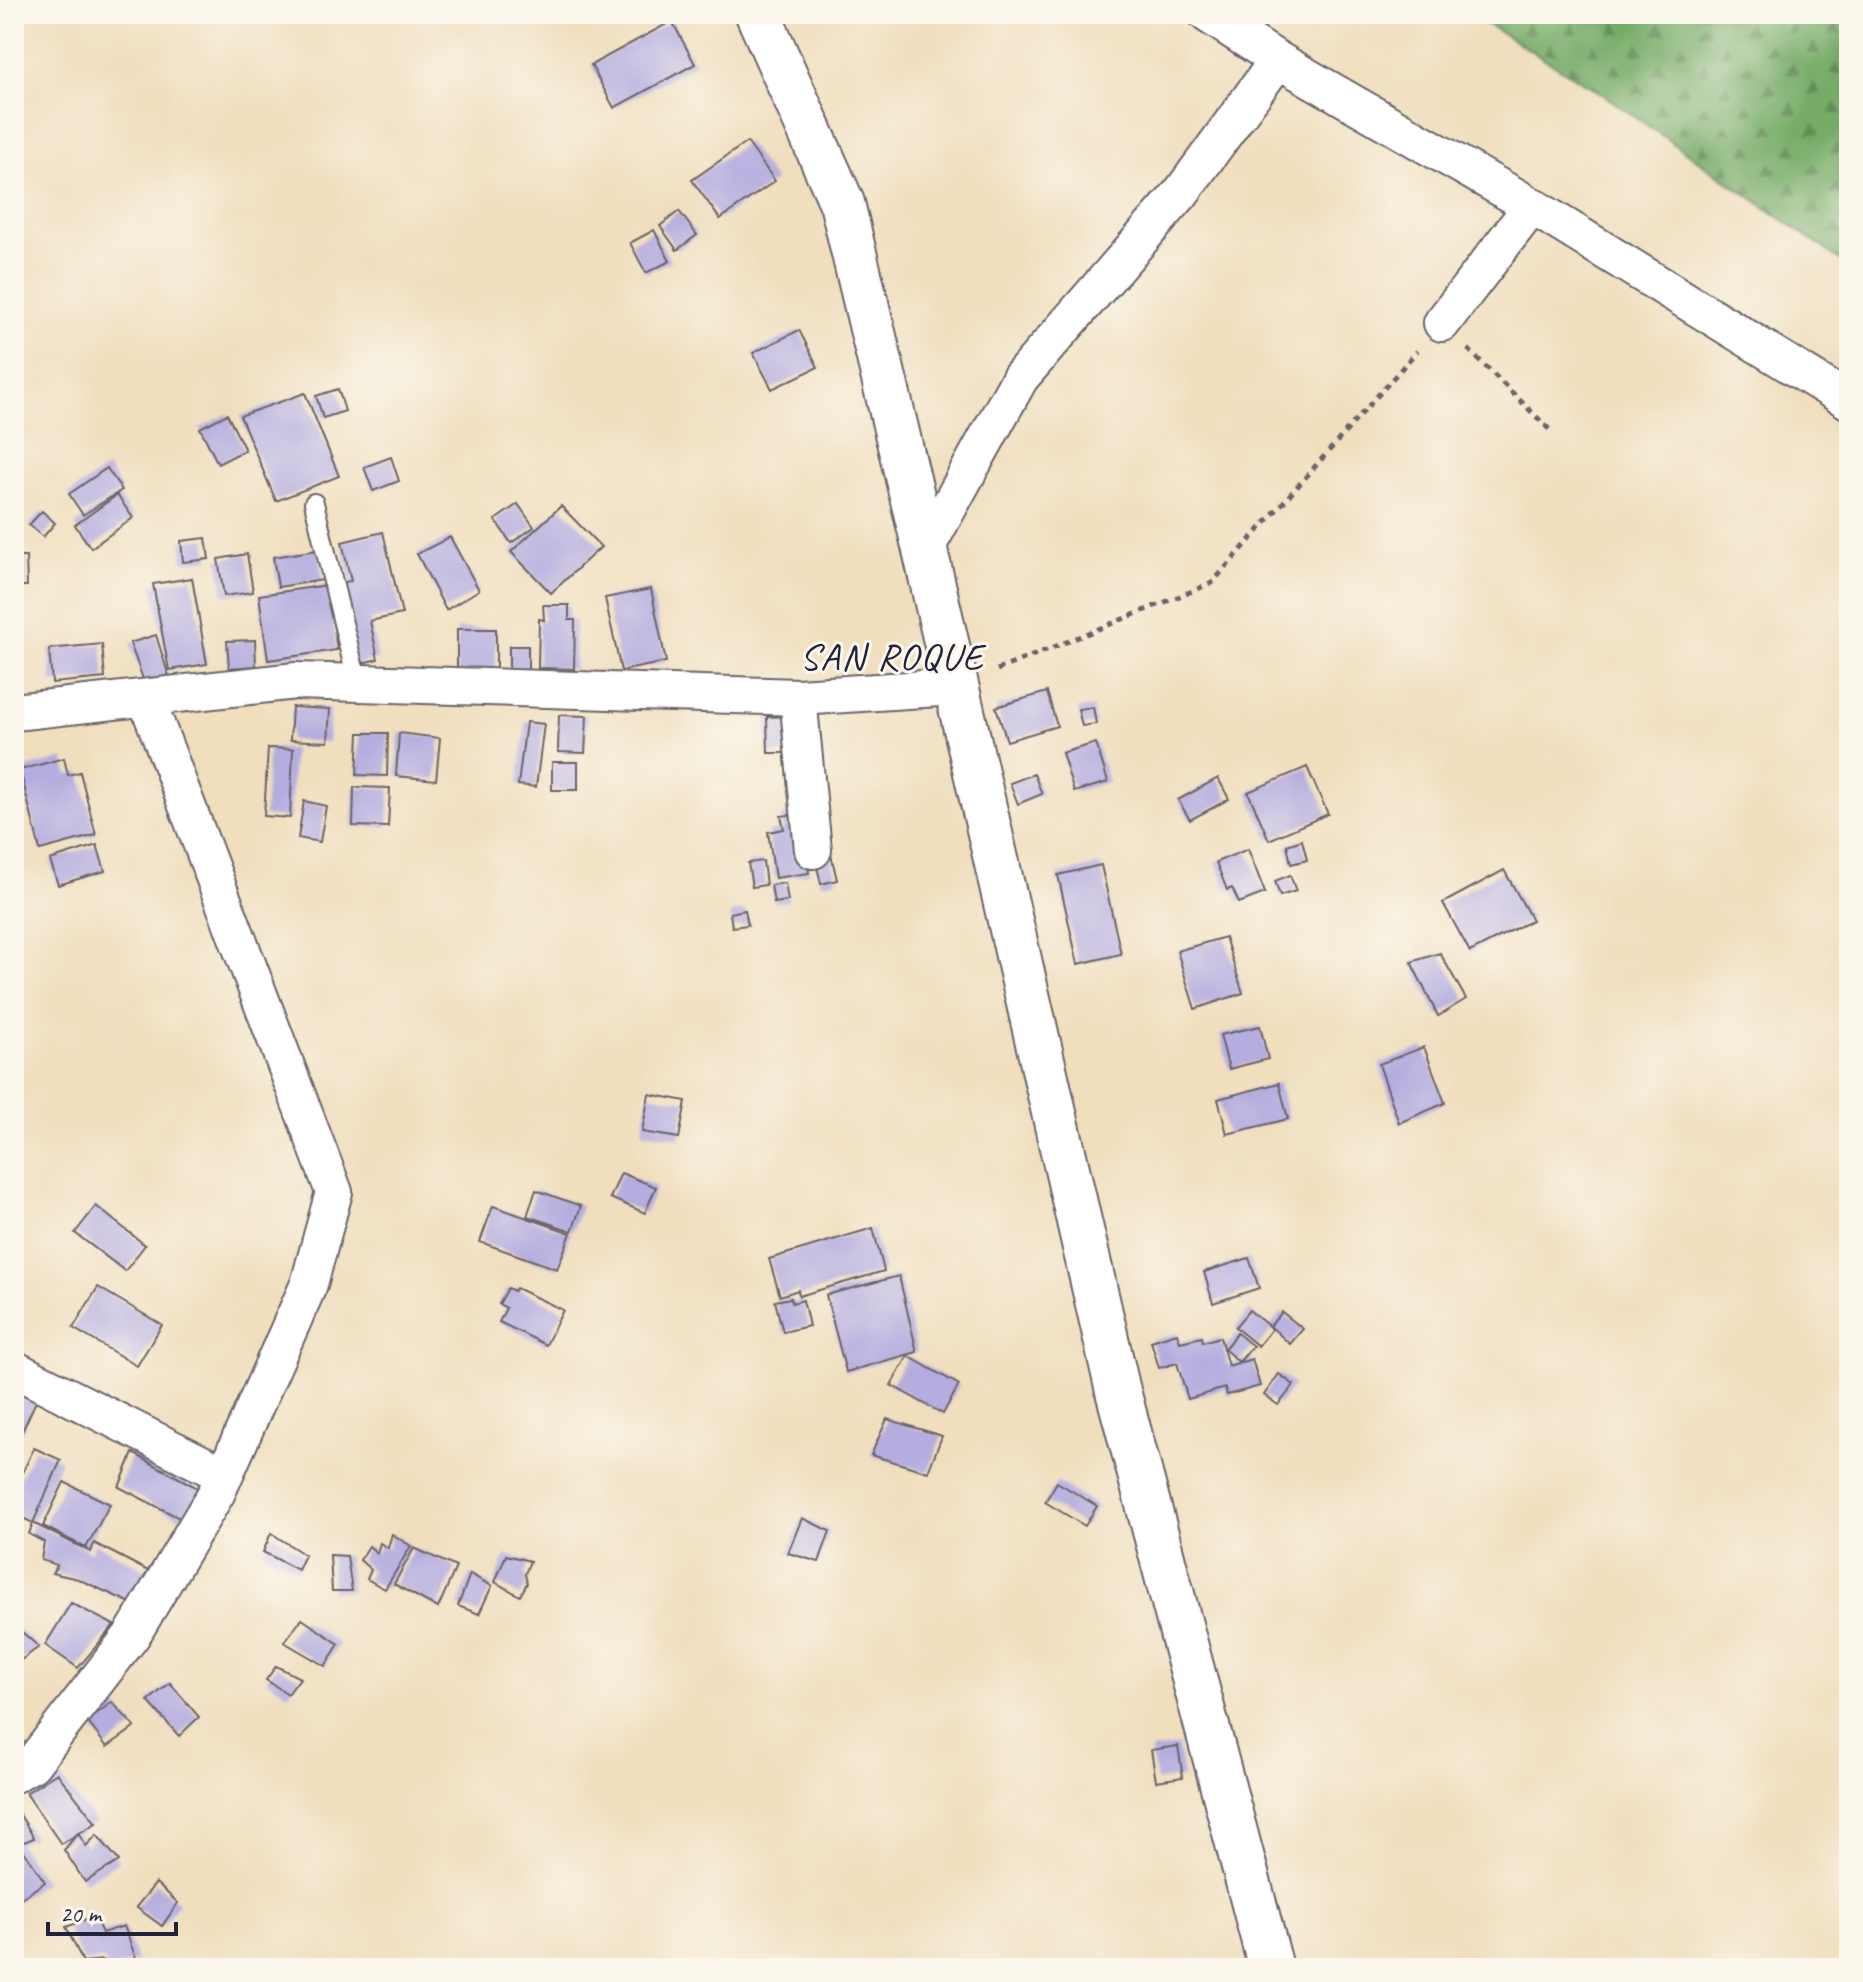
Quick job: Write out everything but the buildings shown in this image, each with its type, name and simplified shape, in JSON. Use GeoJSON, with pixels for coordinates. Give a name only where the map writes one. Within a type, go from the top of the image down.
{"type":"FeatureCollection","features":[{"type":"Feature","properties":{"kind":"street"},"geometry":{"type":"LineString","coordinates":[[758,14],[842,203],[1118,1391],[1271,1968]]}},
{"type":"Feature","properties":{"kind":"street"},"geometry":{"type":"LineString","coordinates":[[1207,14],[1278,60],[1532,206],[1849,401]]}},
{"type":"Feature","properties":{"kind":"street"},"geometry":{"type":"LineString","coordinates":[[925,550],[1020,378],[1181,193],[1278,60]]}},
{"type":"Feature","properties":{"kind":"street"},"geometry":{"type":"LineString","coordinates":[[1442,323],[1532,206]]}},
{"type":"Feature","properties":{"kind":"street"},"geometry":{"type":"LineString","coordinates":[[14,712],[296,681],[798,697],[955,687]]}},
{"type":"Feature","properties":{"kind":"street"},"geometry":{"type":"LineString","coordinates":[[798,697],[813,850]]}},
{"type":"Feature","properties":{"kind":"street"},"geometry":{"type":"LineString","coordinates":[[14,1774],[32,1764],[132,1635],[217,1492],[309,1284],[334,1192],[146,698]]}},
{"type":"Feature","properties":{"kind":"street"},"geometry":{"type":"LineString","coordinates":[[14,1369],[224,1475]]}},
{"type":"Feature","properties":{"kind":"lane"},"geometry":{"type":"LineString","coordinates":[[314,503],[357,681]]}},
{"type":"Feature","properties":{"kind":"path"},"geometry":{"type":"LineString","coordinates":[[955,687],[1212,583],[1442,323],[1553,433]]}},
{"type":"Feature","properties":{"kind":"green space"},"geometry":{"type":"Polygon","coordinates":[[[1470,14],[1849,14],[1849,266],[1601,93],[1470,14]]]}},
{"type":"Feature","properties":{"kind":"district","name":"SAN ROQUE"},"geometry":{"type":"Point","coordinates":[892,656]}}]}
